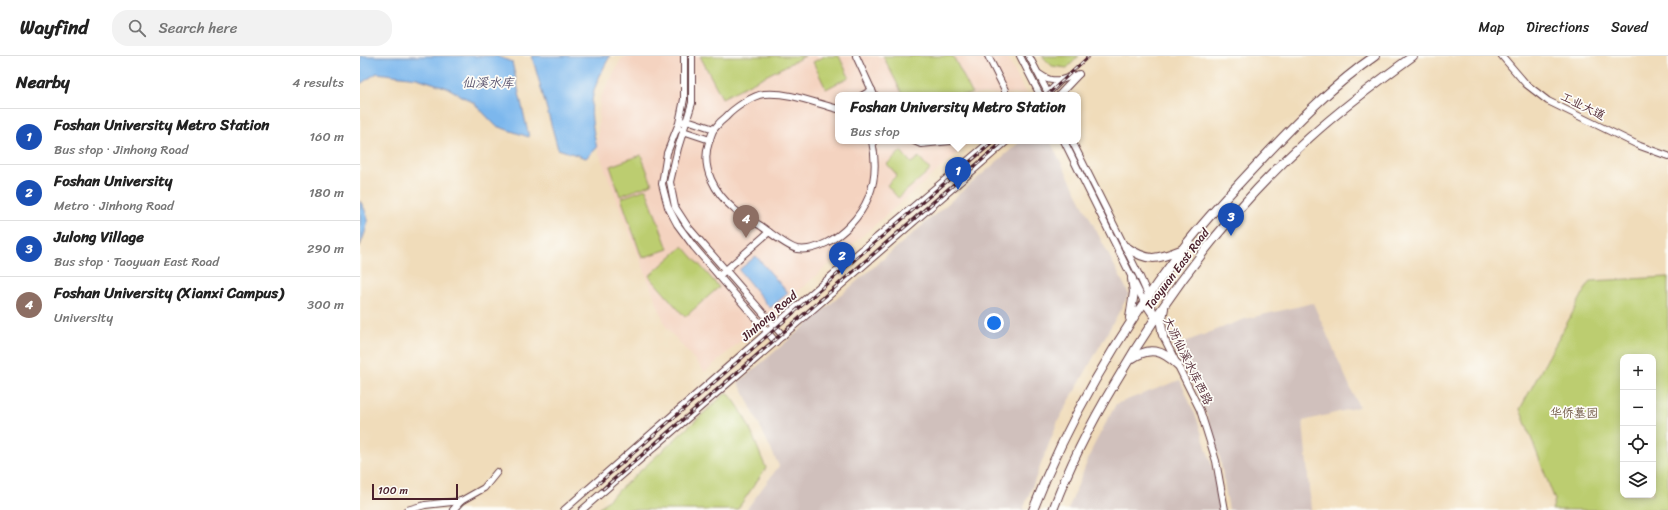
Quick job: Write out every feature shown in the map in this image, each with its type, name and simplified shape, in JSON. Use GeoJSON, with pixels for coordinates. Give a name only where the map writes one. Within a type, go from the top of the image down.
{"type":"FeatureCollection","features":[{"type":"Feature","properties":{"kind":"main road","name":"Taoyuan East Road"},"geometry":{"type":"LineString","coordinates":[[1033,510],[1067,432],[1102,368],[1129,324],[1182,250],[1212,213],[1294,125],[1360,66],[1375,56]]}},
{"type":"Feature","properties":{"kind":"main road","name":"Taoyuan East Road"},"geometry":{"type":"LineString","coordinates":[[1053,510],[1084,440],[1127,362],[1167,301],[1224,227],[1309,138],[1374,84],[1413,56]]}},
{"type":"Feature","properties":{"kind":"main road"},"geometry":{"type":"LineString","coordinates":[[1126,247],[1140,256],[1154,258],[1167,256],[1182,250]]}},
{"type":"Feature","properties":{"kind":"main road"},"geometry":{"type":"LineString","coordinates":[[1129,324],[1133,307],[1134,292],[1132,279]]}},
{"type":"Feature","properties":{"kind":"main road"},"geometry":{"type":"LineString","coordinates":[[1163,335],[1161,324],[1162,312],[1167,301]]}},
{"type":"Feature","properties":{"kind":"main road"},"geometry":{"type":"LineString","coordinates":[[1127,362],[1139,353],[1149,351],[1160,352],[1169,357],[1178,365]]}},
{"type":"Feature","properties":{"kind":"street"},"geometry":{"type":"LineString","coordinates":[[684,56],[684,98],[679,123],[668,152],[662,184],[668,207],[677,224],[719,276],[776,342]]}},
{"type":"Feature","properties":{"kind":"street"},"geometry":{"type":"LineString","coordinates":[[692,56],[692,103],[670,182],[675,208],[688,227],[783,336]]}},
{"type":"Feature","properties":{"kind":"street"},"geometry":{"type":"LineString","coordinates":[[856,56],[873,92]]}},
{"type":"Feature","properties":{"kind":"street"},"geometry":{"type":"LineString","coordinates":[[988,56],[1005,92]]}},
{"type":"Feature","properties":{"kind":"street"},"geometry":{"type":"LineString","coordinates":[[1020,56],[1038,92]]}},
{"type":"Feature","properties":{"kind":"street"},"geometry":{"type":"LineString","coordinates":[[1029,56],[1047,92]]}},
{"type":"Feature","properties":{"kind":"street","name":"工业大道"},"geometry":{"type":"LineString","coordinates":[[1502,56],[1526,84],[1548,101],[1640,146],[1668,156]]}},
{"type":"Feature","properties":{"kind":"street"},"geometry":{"type":"LineString","coordinates":[[1038,74],[1053,81],[1079,74],[1062,92]]}},
{"type":"Feature","properties":{"kind":"street"},"geometry":{"type":"LineString","coordinates":[[1050,92],[1061,80]]}},
{"type":"Feature","properties":{"kind":"street"},"geometry":{"type":"LineString","coordinates":[[835,107],[788,95],[762,94],[734,108],[714,129],[706,150],[709,177],[719,195],[736,211],[796,249],[812,248],[830,242],[846,230],[867,204],[876,160],[873,144]]}},
{"type":"Feature","properties":{"kind":"street"},"geometry":{"type":"LineString","coordinates":[[679,123],[687,120],[714,129]]}},
{"type":"Feature","properties":{"kind":"street"},"geometry":{"type":"LineString","coordinates":[[679,123],[683,131],[710,140]]}},
{"type":"Feature","properties":{"kind":"street"},"geometry":{"type":"LineString","coordinates":[[921,144],[935,144]]}},
{"type":"Feature","properties":{"kind":"street","name":"Jinhong Road"},"geometry":{"type":"LineString","coordinates":[[564,510],[767,332],[987,144]]}},
{"type":"Feature","properties":{"kind":"street","name":"Jinhong Road"},"geometry":{"type":"LineString","coordinates":[[582,510],[1004,144]]}},
{"type":"Feature","properties":{"kind":"street"},"geometry":{"type":"LineString","coordinates":[[1065,144],[1132,279],[1146,299]]}},
{"type":"Feature","properties":{"kind":"street","name":"大沥仙溪水库西路"},"geometry":{"type":"LineString","coordinates":[[1074,144],[1126,247],[1146,299],[1200,410],[1216,461],[1226,510]]}},
{"type":"Feature","properties":{"kind":"street"},"geometry":{"type":"LineString","coordinates":[[719,276],[769,232]]}},
{"type":"Feature","properties":{"kind":"street"},"geometry":{"type":"LineString","coordinates":[[453,510],[461,501],[484,488],[497,472]]}},
{"type":"Feature","properties":{"kind":"street"},"geometry":{"type":"LineString","coordinates":[[407,510],[425,505],[461,501]]}},
{"type":"Feature","properties":{"kind":"shaded area"},"geometry":{"type":"Polygon","coordinates":[[[627,56],[1007,56],[1025,92],[835,92],[835,144],[969,144],[705,372],[666,327],[597,148],[600,99],[621,59],[627,56]]]}},
{"type":"Feature","properties":{"kind":"shaded area"},"geometry":{"type":"Polygon","coordinates":[[[1017,144],[1052,144],[1129,294],[1058,421],[1023,510],[746,510],[779,466],[738,383],[1017,144]]]}},
{"type":"Feature","properties":{"kind":"shaded area"},"geometry":{"type":"Polygon","coordinates":[[[1313,303],[1359,407],[1303,421],[1311,510],[1229,510],[1220,459],[1204,407],[1174,346],[1245,319],[1313,303]]]}},
{"type":"Feature","properties":{"kind":"shaded area"},"geometry":{"type":"Polygon","coordinates":[[[1180,380],[1197,419],[1216,478],[1221,510],[1068,510],[1093,447],[1116,404],[1180,380]]]}},
{"type":"Feature","properties":{"kind":"green space"},"geometry":{"type":"Polygon","coordinates":[[[700,56],[805,56],[722,98],[700,56]]]}},
{"type":"Feature","properties":{"kind":"green space"},"geometry":{"type":"Polygon","coordinates":[[[825,56],[839,56],[849,77],[826,89],[813,62],[825,56]]]}},
{"type":"Feature","properties":{"kind":"green space"},"geometry":{"type":"Polygon","coordinates":[[[883,56],[953,56],[971,92],[901,92],[883,56]]]}},
{"type":"Feature","properties":{"kind":"green space"},"geometry":{"type":"Polygon","coordinates":[[[1042,56],[1079,56],[1067,68],[1052,66],[1042,56]]]}},
{"type":"Feature","properties":{"kind":"green space"},"geometry":{"type":"Polygon","coordinates":[[[901,151],[911,163],[919,157],[930,170],[898,198],[887,185],[897,175],[887,164],[901,151]]]}},
{"type":"Feature","properties":{"kind":"green space"},"geometry":{"type":"Polygon","coordinates":[[[641,155],[652,184],[620,196],[610,166],[641,155]]]}},
{"type":"Feature","properties":{"kind":"green space"},"geometry":{"type":"Polygon","coordinates":[[[646,189],[668,249],[642,258],[621,198],[646,189]]]}},
{"type":"Feature","properties":{"kind":"green space"},"geometry":{"type":"Polygon","coordinates":[[[683,246],[719,287],[685,317],[649,276],[683,246]]]}},
{"type":"Feature","properties":{"kind":"green space","name":"华侨墓园"},"geometry":{"type":"Polygon","coordinates":[[[1668,277],[1668,510],[1552,510],[1555,500],[1520,409],[1590,281],[1668,277]]]}},
{"type":"Feature","properties":{"kind":"green space"},"geometry":{"type":"Polygon","coordinates":[[[727,392],[734,400],[745,418],[766,468],[737,510],[597,510],[727,392]]]}},
{"type":"Feature","properties":{"kind":"water","name":"仙溪水库"},"geometry":{"type":"Polygon","coordinates":[[[360,56],[496,56],[512,62],[529,137],[496,126],[474,103],[448,88],[417,78],[377,73],[360,84],[360,56]]]}},
{"type":"Feature","properties":{"kind":"water"},"geometry":{"type":"Polygon","coordinates":[[[532,56],[610,56],[599,78],[593,96],[592,119],[597,148],[586,158],[558,149],[532,56]]]}},
{"type":"Feature","properties":{"kind":"water"},"geometry":{"type":"Polygon","coordinates":[[[360,201],[366,213],[367,223],[360,246],[360,201]]]}},
{"type":"Feature","properties":{"kind":"water"},"geometry":{"type":"Polygon","coordinates":[[[756,256],[788,293],[770,308],[739,270],[756,256]]]}},
{"type":"Feature","properties":{"kind":"railway"},"geometry":{"type":"LineString","coordinates":[[1050,92],[1089,56]]}},
{"type":"Feature","properties":{"kind":"railway"},"geometry":{"type":"LineString","coordinates":[[598,484],[839,273],[990,144]]}},
{"type":"Feature","properties":{"kind":"railway"},"geometry":{"type":"LineString","coordinates":[[603,489],[1001,144]]}},
{"type":"Feature","properties":{"kind":"place","name":"Foshan University Metro Station"},"geometry":{"type":"Point","coordinates":[958,190]}},
{"type":"Feature","properties":{"kind":"place","name":"Julong Village"},"geometry":{"type":"Point","coordinates":[1231,236]}},
{"type":"Feature","properties":{"kind":"place","name":"Foshan University (Xianxi Campus)"},"geometry":{"type":"Point","coordinates":[746,238]}},
{"type":"Feature","properties":{"kind":"place","name":"Foshan University"},"geometry":{"type":"Point","coordinates":[842,275]}}]}
